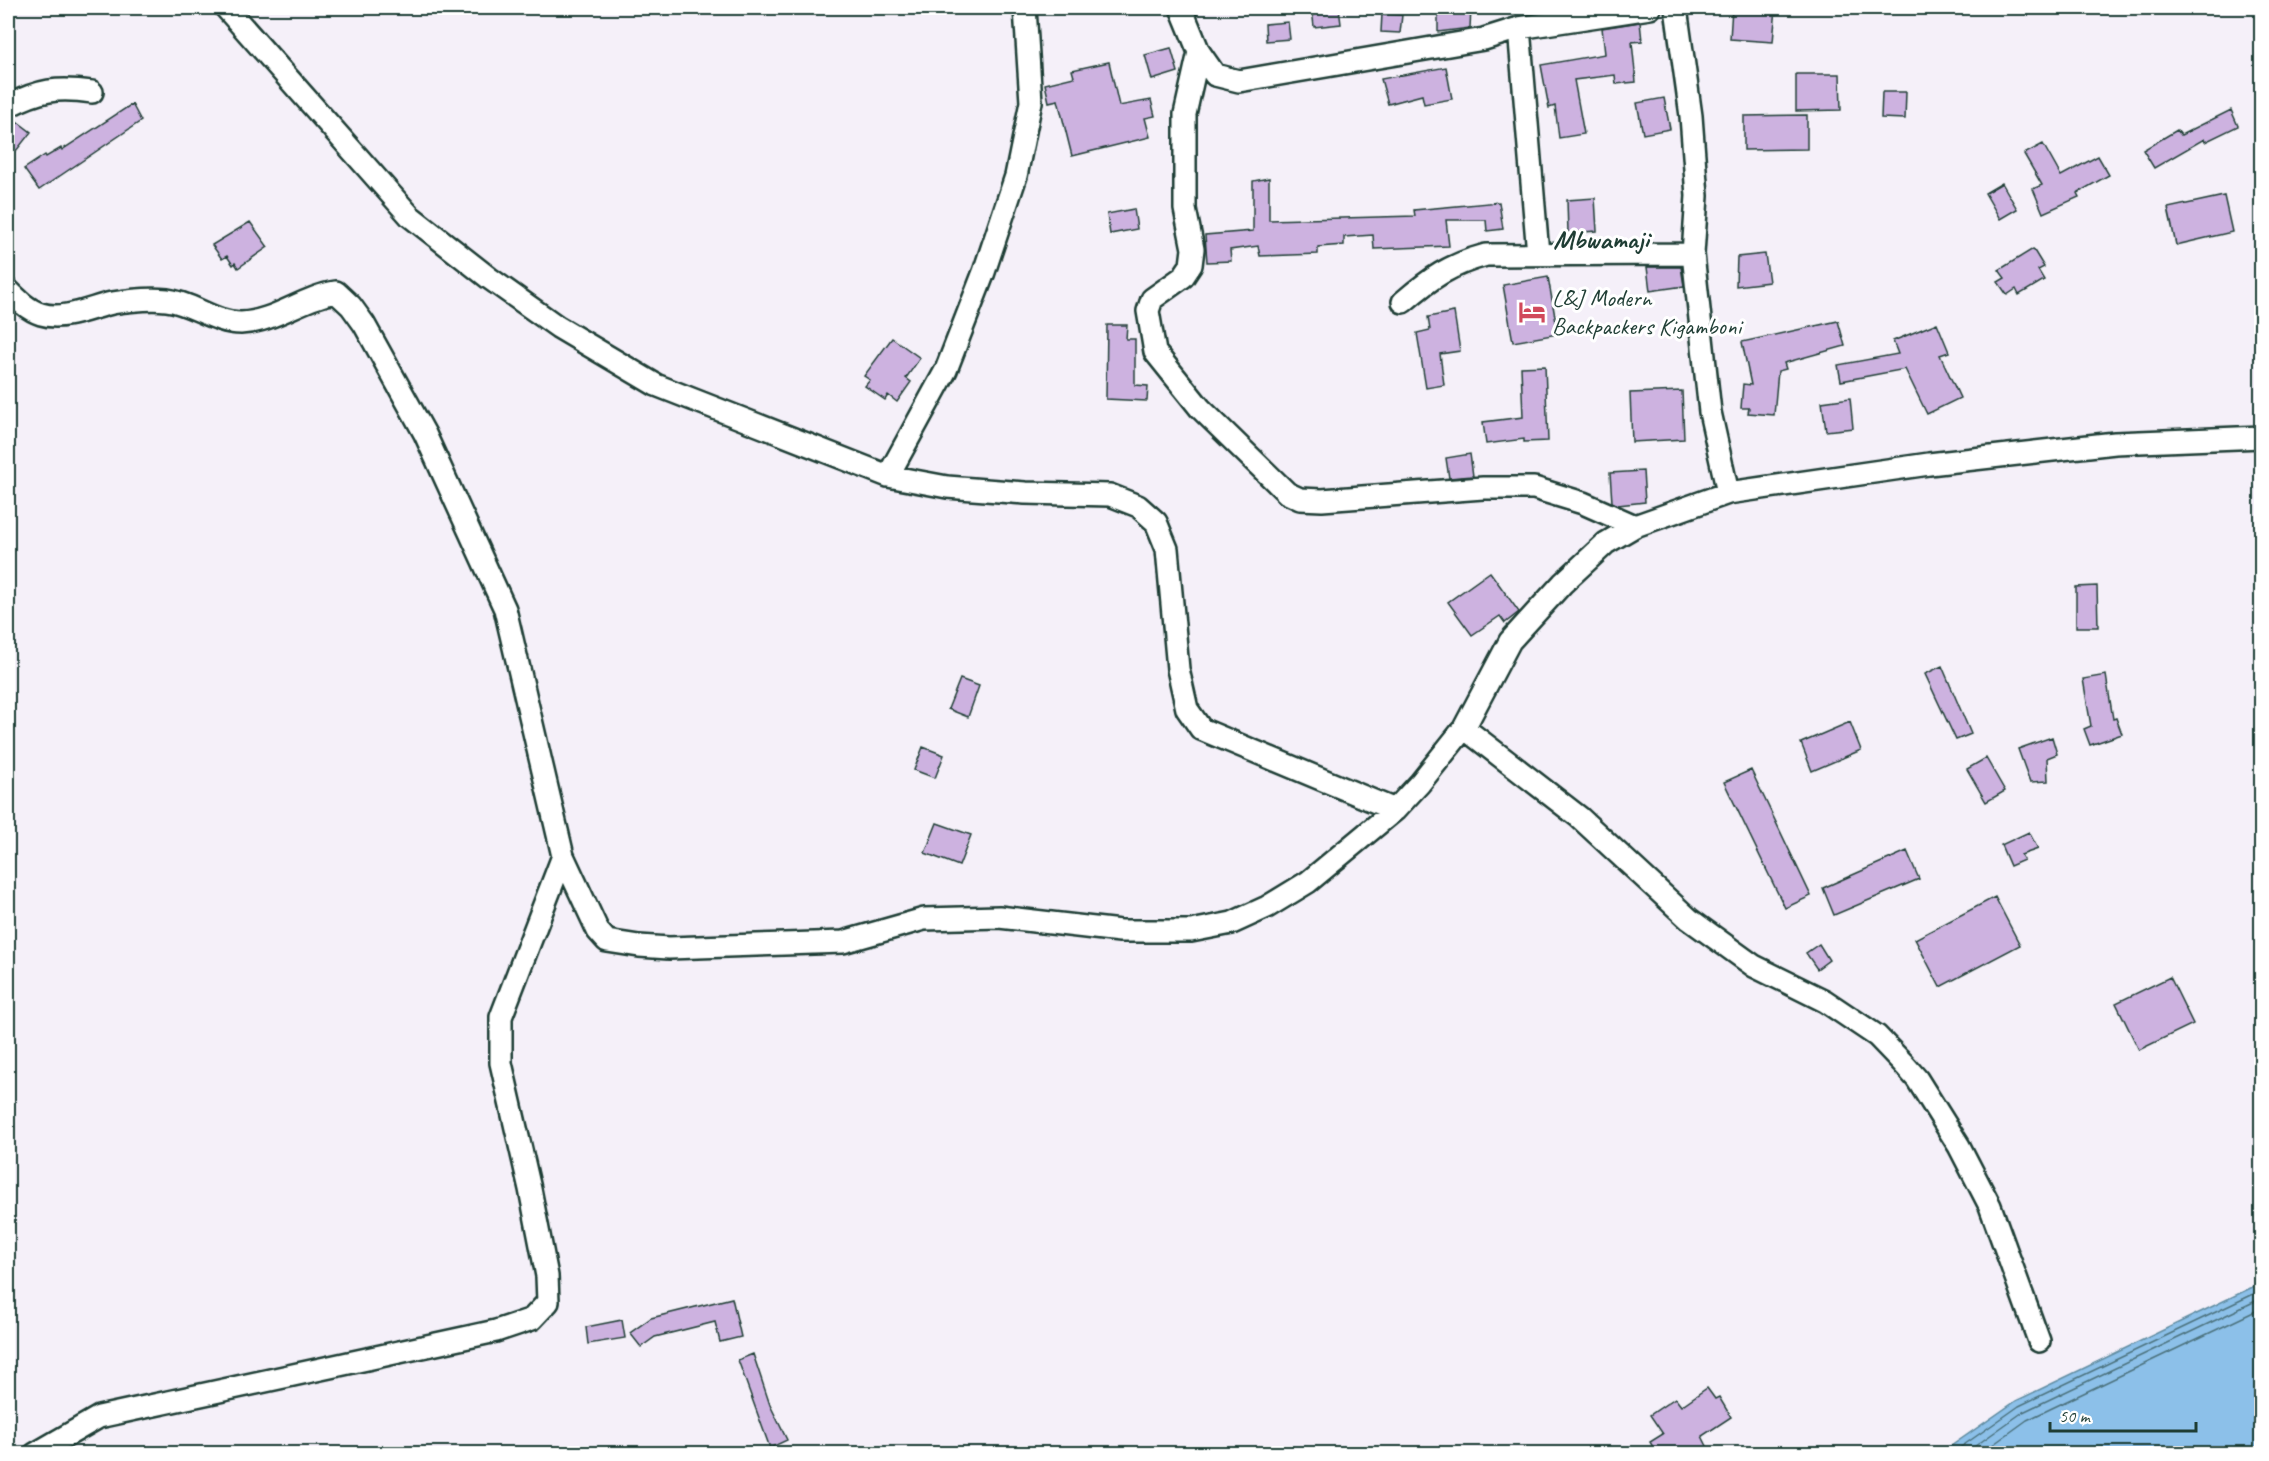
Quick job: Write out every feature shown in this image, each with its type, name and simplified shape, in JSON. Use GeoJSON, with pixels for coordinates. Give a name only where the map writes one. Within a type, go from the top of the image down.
{"type":"FeatureCollection","features":[{"type":"Feature","properties":{"kind":"street"},"geometry":{"type":"LineString","coordinates":[[226,8],[410,216],[532,309],[656,385],[888,476],[947,486],[1025,493],[1110,495],[1138,506],[1156,522],[1167,549],[1178,669],[1187,710],[1201,729],[1395,810]]}},
{"type":"Feature","properties":{"kind":"street"},"geometry":{"type":"LineString","coordinates":[[888,476],[946,370],[984,272],[1016,176],[1030,102],[1025,8]]}},
{"type":"Feature","properties":{"kind":"street"},"geometry":{"type":"LineString","coordinates":[[1181,8],[1199,52],[1215,75],[1239,81],[1484,39],[1519,28],[1650,8]]}},
{"type":"Feature","properties":{"kind":"street"},"geometry":{"type":"LineString","coordinates":[[1676,8],[1691,116],[1697,196],[1693,254],[1710,412],[1728,493]]}},
{"type":"Feature","properties":{"kind":"street"},"geometry":{"type":"LineString","coordinates":[[1519,28],[1538,254]]}},
{"type":"Feature","properties":{"kind":"street"},"geometry":{"type":"LineString","coordinates":[[1199,52],[1185,114],[1185,209],[1192,249],[1191,265],[1183,277],[1152,299],[1148,312],[1155,352],[1200,408],[1287,493],[1300,499],[1322,500],[1483,488],[1534,488],[1583,503],[1635,526]]}},
{"type":"Feature","properties":{"kind":"street"},"geometry":{"type":"LineString","coordinates":[[8,106],[31,94],[62,88],[92,92]]}},
{"type":"Feature","properties":{"kind":"street"},"geometry":{"type":"LineString","coordinates":[[1403,302],[1434,275],[1457,263],[1486,255],[1693,254]]}},
{"type":"Feature","properties":{"kind":"street"},"geometry":{"type":"LineString","coordinates":[[8,290],[18,301],[41,314],[62,315],[113,303],[148,299],[171,301],[209,317],[241,322],[271,316],[316,295],[336,292],[351,306],[364,324],[425,434],[505,609],[563,856],[598,931],[607,941],[669,948],[843,942],[924,919],[999,917],[1119,931],[1191,931],[1232,923],[1267,907],[1308,882],[1395,810],[1464,728],[1510,641],[1563,583],[1606,543],[1635,526],[1728,493],[1929,464],[2115,443],[2262,437]]}},
{"type":"Feature","properties":{"kind":"street"},"geometry":{"type":"LineString","coordinates":[[1464,728],[1579,817],[1689,919],[1754,966],[1825,1001],[1877,1036],[1902,1062],[1917,1079],[1959,1146],[1990,1206],[2039,1341]]}},
{"type":"Feature","properties":{"kind":"street"},"geometry":{"type":"LineString","coordinates":[[35,1454],[99,1417],[496,1331],[532,1318],[548,1302],[547,1276],[530,1189],[501,1063],[501,1017],[563,856]]}},
{"type":"Feature","properties":{"kind":"water"},"geometry":{"type":"Polygon","coordinates":[[[2261,1283],[2261,1453],[1941,1453],[2016,1401],[2261,1283]]]}},
{"type":"Feature","properties":{"kind":"building"},"geometry":{"type":"Polygon","coordinates":[[[1312,8],[1339,8],[1341,24],[1314,27],[1312,8]]]}},
{"type":"Feature","properties":{"kind":"building"},"geometry":{"type":"Polygon","coordinates":[[[1438,8],[1471,8],[1470,28],[1438,32],[1438,8]]]}},
{"type":"Feature","properties":{"kind":"building"},"geometry":{"type":"Polygon","coordinates":[[[1732,8],[1776,8],[1773,42],[1730,39],[1732,8]]]}},
{"type":"Feature","properties":{"kind":"building"},"geometry":{"type":"Polygon","coordinates":[[[1382,14],[1402,15],[1400,33],[1381,32],[1382,14]]]}},
{"type":"Feature","properties":{"kind":"building"},"geometry":{"type":"Polygon","coordinates":[[[1288,22],[1290,39],[1266,41],[1265,24],[1288,22]]]}},
{"type":"Feature","properties":{"kind":"building"},"geometry":{"type":"Polygon","coordinates":[[[1640,22],[1642,41],[1632,42],[1636,82],[1616,84],[1615,75],[1574,80],[1584,134],[1559,138],[1555,106],[1549,108],[1541,65],[1605,54],[1602,28],[1640,22]]]}},
{"type":"Feature","properties":{"kind":"building"},"geometry":{"type":"Polygon","coordinates":[[[1171,48],[1178,72],[1152,80],[1145,55],[1171,48]]]}},
{"type":"Feature","properties":{"kind":"building"},"geometry":{"type":"Polygon","coordinates":[[[1109,62],[1119,106],[1151,100],[1155,116],[1145,118],[1150,137],[1072,156],[1058,100],[1049,102],[1045,84],[1074,77],[1072,70],[1109,62]]]}},
{"type":"Feature","properties":{"kind":"building"},"geometry":{"type":"Polygon","coordinates":[[[1446,67],[1452,99],[1424,104],[1422,95],[1388,104],[1381,79],[1446,67]]]}},
{"type":"Feature","properties":{"kind":"building"},"geometry":{"type":"Polygon","coordinates":[[[1796,74],[1840,74],[1841,110],[1796,111],[1796,74]]]}},
{"type":"Feature","properties":{"kind":"building"},"geometry":{"type":"Polygon","coordinates":[[[1882,92],[1906,92],[1905,119],[1881,118],[1882,92]]]}},
{"type":"Feature","properties":{"kind":"building"},"geometry":{"type":"Polygon","coordinates":[[[1664,98],[1670,129],[1643,134],[1637,103],[1664,98]]]}},
{"type":"Feature","properties":{"kind":"building"},"geometry":{"type":"Polygon","coordinates":[[[132,104],[141,121],[39,190],[24,169],[45,155],[46,157],[61,148],[62,150],[132,104]]]}},
{"type":"Feature","properties":{"kind":"building"},"geometry":{"type":"Polygon","coordinates":[[[2231,110],[2238,126],[2205,142],[2204,139],[2154,168],[2143,150],[2177,130],[2181,135],[2231,110]]]}},
{"type":"Feature","properties":{"kind":"building"},"geometry":{"type":"Polygon","coordinates":[[[1807,115],[1807,149],[1744,150],[1744,116],[1807,115]]]}},
{"type":"Feature","properties":{"kind":"building"},"geometry":{"type":"Polygon","coordinates":[[[18,122],[31,132],[16,151],[8,144],[8,136],[18,122]]]}},
{"type":"Feature","properties":{"kind":"building"},"geometry":{"type":"Polygon","coordinates":[[[2043,144],[2061,176],[2098,156],[2109,175],[2077,193],[2079,197],[2043,213],[2033,189],[2042,185],[2024,154],[2043,144]]]}},
{"type":"Feature","properties":{"kind":"building"},"geometry":{"type":"Polygon","coordinates":[[[1269,178],[1269,220],[1415,216],[1414,210],[1499,202],[1503,229],[1487,231],[1486,220],[1446,220],[1449,246],[1374,249],[1373,235],[1344,237],[1344,245],[1318,247],[1318,254],[1260,256],[1258,246],[1230,250],[1231,261],[1207,262],[1205,235],[1253,231],[1253,181],[1269,178]]]}},
{"type":"Feature","properties":{"kind":"building"},"geometry":{"type":"Polygon","coordinates":[[[2002,183],[2017,209],[2000,219],[1985,193],[2002,183]]]}},
{"type":"Feature","properties":{"kind":"building"},"geometry":{"type":"Polygon","coordinates":[[[2224,196],[2232,232],[2176,245],[2168,208],[2224,196]]]}},
{"type":"Feature","properties":{"kind":"building"},"geometry":{"type":"Polygon","coordinates":[[[1595,198],[1597,231],[1568,233],[1567,200],[1595,198]]]}},
{"type":"Feature","properties":{"kind":"building"},"geometry":{"type":"Polygon","coordinates":[[[1134,209],[1137,229],[1110,234],[1107,214],[1134,209]]]}},
{"type":"Feature","properties":{"kind":"building"},"geometry":{"type":"Polygon","coordinates":[[[250,222],[268,247],[238,268],[227,256],[222,259],[212,245],[250,222]]]}},
{"type":"Feature","properties":{"kind":"building"},"geometry":{"type":"Polygon","coordinates":[[[2033,249],[2044,267],[2038,270],[2044,280],[2019,295],[2016,289],[2007,295],[1998,282],[2005,278],[1999,270],[2033,249]]]}},
{"type":"Feature","properties":{"kind":"building"},"geometry":{"type":"Polygon","coordinates":[[[1765,254],[1769,282],[1736,286],[1737,257],[1765,254]]]}},
{"type":"Feature","properties":{"kind":"building"},"geometry":{"type":"Polygon","coordinates":[[[1647,267],[1681,267],[1684,286],[1650,291],[1647,267]]]}},
{"type":"Feature","properties":{"kind":"building"},"geometry":{"type":"Polygon","coordinates":[[[1548,277],[1558,334],[1513,342],[1503,285],[1548,277]]]}},
{"type":"Feature","properties":{"kind":"building"},"geometry":{"type":"Polygon","coordinates":[[[1454,312],[1460,351],[1440,354],[1444,385],[1426,388],[1417,333],[1430,330],[1428,317],[1454,312]]]}},
{"type":"Feature","properties":{"kind":"building"},"geometry":{"type":"Polygon","coordinates":[[[1838,321],[1845,346],[1784,363],[1786,369],[1778,371],[1774,415],[1748,413],[1749,408],[1741,408],[1743,384],[1751,385],[1742,342],[1838,321]]]}},
{"type":"Feature","properties":{"kind":"building"},"geometry":{"type":"Polygon","coordinates":[[[1937,323],[1949,352],[1940,355],[1960,398],[1927,414],[1905,369],[1841,381],[1838,365],[1898,354],[1893,341],[1937,323]]]}},
{"type":"Feature","properties":{"kind":"building"},"geometry":{"type":"Polygon","coordinates":[[[1107,325],[1127,325],[1126,339],[1135,339],[1135,385],[1148,386],[1147,401],[1106,399],[1107,325]]]}},
{"type":"Feature","properties":{"kind":"building"},"geometry":{"type":"Polygon","coordinates":[[[892,338],[920,358],[906,378],[911,382],[897,402],[888,395],[885,400],[865,386],[870,380],[864,376],[892,338]]]}},
{"type":"Feature","properties":{"kind":"building"},"geometry":{"type":"Polygon","coordinates":[[[1545,366],[1548,441],[1524,442],[1524,439],[1486,444],[1483,422],[1523,417],[1521,367],[1545,366]]]}},
{"type":"Feature","properties":{"kind":"building"},"geometry":{"type":"Polygon","coordinates":[[[1682,391],[1684,439],[1632,442],[1630,393],[1682,391]]]}},
{"type":"Feature","properties":{"kind":"building"},"geometry":{"type":"Polygon","coordinates":[[[1850,398],[1853,428],[1826,431],[1822,402],[1850,398]]]}},
{"type":"Feature","properties":{"kind":"building"},"geometry":{"type":"Polygon","coordinates":[[[1470,454],[1473,476],[1449,478],[1446,458],[1470,454]]]}},
{"type":"Feature","properties":{"kind":"building"},"geometry":{"type":"Polygon","coordinates":[[[1643,471],[1645,502],[1618,505],[1612,502],[1610,473],[1643,471]]]}},
{"type":"Feature","properties":{"kind":"building"},"geometry":{"type":"Polygon","coordinates":[[[1490,572],[1519,612],[1505,623],[1500,616],[1472,635],[1448,602],[1490,572]]]}},
{"type":"Feature","properties":{"kind":"building"},"geometry":{"type":"Polygon","coordinates":[[[2097,586],[2098,627],[2076,627],[2076,587],[2097,586]]]}},
{"type":"Feature","properties":{"kind":"building"},"geometry":{"type":"Polygon","coordinates":[[[1942,666],[1971,734],[1956,740],[1925,674],[1942,666]]]}},
{"type":"Feature","properties":{"kind":"building"},"geometry":{"type":"Polygon","coordinates":[[[2106,675],[2113,719],[2116,718],[2122,734],[2090,745],[2084,729],[2091,726],[2083,679],[2106,675]]]}},
{"type":"Feature","properties":{"kind":"building"},"geometry":{"type":"Polygon","coordinates":[[[960,679],[979,686],[968,717],[948,709],[960,679]]]}},
{"type":"Feature","properties":{"kind":"building"},"geometry":{"type":"Polygon","coordinates":[[[1850,722],[1861,750],[1812,771],[1801,743],[1850,722]]]}},
{"type":"Feature","properties":{"kind":"building"},"geometry":{"type":"Polygon","coordinates":[[[2052,737],[2057,754],[2047,758],[2048,781],[2030,782],[2018,749],[2052,737]]]}},
{"type":"Feature","properties":{"kind":"building"},"geometry":{"type":"Polygon","coordinates":[[[923,747],[944,755],[935,778],[914,770],[923,747]]]}},
{"type":"Feature","properties":{"kind":"building"},"geometry":{"type":"Polygon","coordinates":[[[1986,758],[2005,791],[1986,802],[1967,769],[1986,758]]]}},
{"type":"Feature","properties":{"kind":"building"},"geometry":{"type":"Polygon","coordinates":[[[1751,770],[1811,896],[1785,908],[1724,782],[1751,770]]]}},
{"type":"Feature","properties":{"kind":"building"},"geometry":{"type":"Polygon","coordinates":[[[937,823],[971,835],[959,866],[925,853],[937,823]]]}},
{"type":"Feature","properties":{"kind":"building"},"geometry":{"type":"Polygon","coordinates":[[[2029,832],[2038,849],[2021,855],[2024,860],[2010,866],[2001,845],[2029,832]]]}},
{"type":"Feature","properties":{"kind":"building"},"geometry":{"type":"Polygon","coordinates":[[[1907,851],[1919,879],[1834,915],[1823,888],[1907,851]]]}},
{"type":"Feature","properties":{"kind":"building"},"geometry":{"type":"Polygon","coordinates":[[[1995,897],[2020,945],[1940,987],[1915,939],[1995,897]]]}},
{"type":"Feature","properties":{"kind":"building"},"geometry":{"type":"Polygon","coordinates":[[[1819,944],[1829,960],[1817,969],[1806,953],[1819,944]]]}},
{"type":"Feature","properties":{"kind":"building"},"geometry":{"type":"Polygon","coordinates":[[[2170,977],[2193,1024],[2139,1050],[2116,1003],[2170,977]]]}},
{"type":"Feature","properties":{"kind":"building"},"geometry":{"type":"Polygon","coordinates":[[[732,1298],[741,1337],[720,1342],[715,1322],[655,1337],[641,1347],[630,1333],[651,1318],[732,1298]]]}},
{"type":"Feature","properties":{"kind":"building"},"geometry":{"type":"Polygon","coordinates":[[[622,1320],[625,1338],[588,1344],[586,1327],[622,1320]]]}},
{"type":"Feature","properties":{"kind":"building"},"geometry":{"type":"Polygon","coordinates":[[[753,1354],[770,1405],[787,1440],[770,1448],[738,1360],[753,1354]]]}},
{"type":"Feature","properties":{"kind":"building"},"geometry":{"type":"Polygon","coordinates":[[[1707,1388],[1715,1399],[1719,1397],[1731,1417],[1702,1436],[1711,1454],[1657,1454],[1650,1442],[1663,1434],[1650,1415],[1675,1398],[1681,1406],[1707,1388]]]}},
{"type":"Feature","properties":{"kind":"place","name":"L&J Modern Backpackers Kigamboni"},"geometry":{"type":"Point","coordinates":[1532,312]}},
{"type":"Feature","properties":{"kind":"district","name":"Mbwamaji"},"geometry":{"type":"Point","coordinates":[1601,239]}}]}
